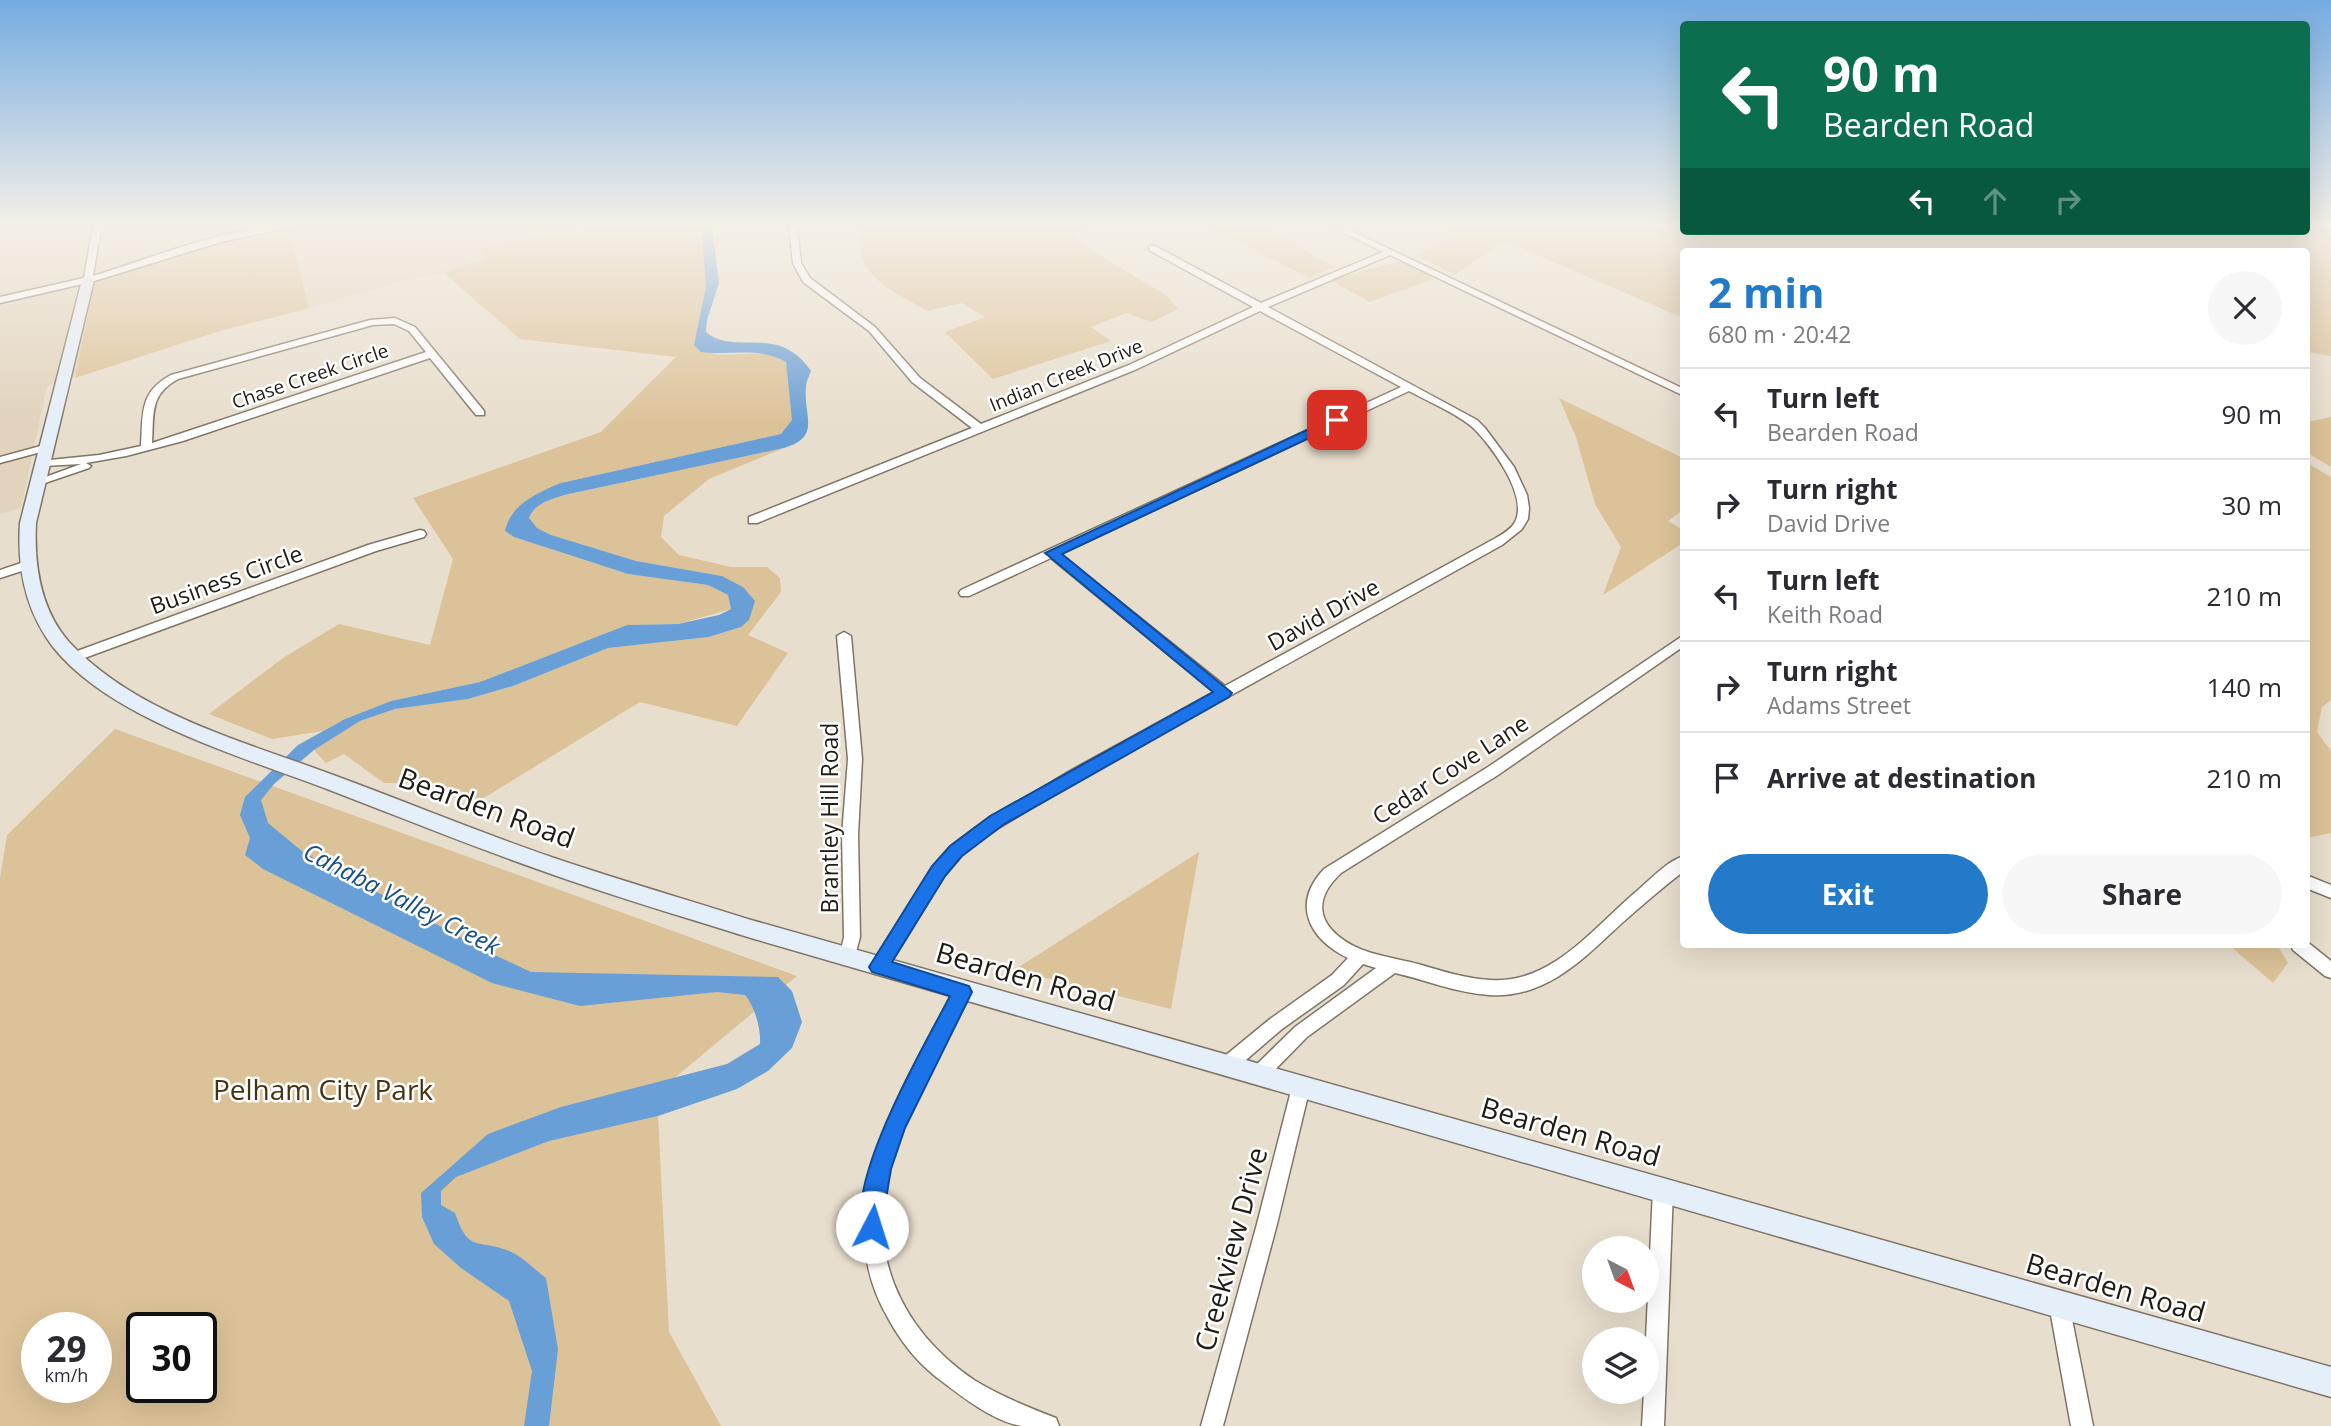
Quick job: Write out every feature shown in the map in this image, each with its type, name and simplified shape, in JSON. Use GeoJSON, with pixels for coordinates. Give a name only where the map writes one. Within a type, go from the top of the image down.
{"type":"FeatureCollection","features":[{"type":"Feature","properties":{"kind":"street"},"geometry":{"type":"LineString","coordinates":[[0,300],[28,294]]}},
{"type":"Feature","properties":{"kind":"street","name":"Bearden Road"},"geometry":{"type":"LineString","coordinates":[[85,294],[28,523],[27,565],[34,597],[49,627],[77,660],[108,686],[141,706],[204,734],[547,864],[848,958],[2331,1382]]}},
{"type":"Feature","properties":{"kind":"street"},"geometry":{"type":"LineString","coordinates":[[824,294],[872,329],[915,380],[980,429]]}},
{"type":"Feature","properties":{"kind":"street","name":"David Drive"},"geometry":{"type":"LineString","coordinates":[[879,967],[939,871],[956,851],[980,832],[1075,775],[1498,542],[1521,523],[1524,507],[1522,496],[1490,438],[1473,422],[1237,294]]}},
{"type":"Feature","properties":{"kind":"street","name":"Indian Creek Drive"},"geometry":{"type":"LineString","coordinates":[[753,520],[1162,355],[1290,294]]}},
{"type":"Feature","properties":{"kind":"street"},"geometry":{"type":"LineString","coordinates":[[1474,294],[1680,391]]}},
{"type":"Feature","properties":{"kind":"street","name":"Chase Creek Circle"},"geometry":{"type":"LineString","coordinates":[[38,482],[214,427],[431,354],[408,326],[393,318],[344,328],[170,378],[156,386],[150,396],[146,447]]}},
{"type":"Feature","properties":{"kind":"street"},"geometry":{"type":"LineString","coordinates":[[431,354],[480,414]]}},
{"type":"Feature","properties":{"kind":"street"},"geometry":{"type":"LineString","coordinates":[[965,593],[1410,387]]}},
{"type":"Feature","properties":{"kind":"street","name":"Chase Creek Circle"},"geometry":{"type":"LineString","coordinates":[[0,460],[46,455],[85,461],[126,453]]}},
{"type":"Feature","properties":{"kind":"street","name":"Business Circle"},"geometry":{"type":"LineString","coordinates":[[77,660],[376,556],[394,544],[420,534]]}},
{"type":"Feature","properties":{"kind":"street"},"geometry":{"type":"LineString","coordinates":[[1052,553],[1224,693]]}},
{"type":"Feature","properties":{"kind":"street"},"geometry":{"type":"LineString","coordinates":[[0,574],[27,565]]}},
{"type":"Feature","properties":{"kind":"street","name":"Brantley Hill Road"},"geometry":{"type":"LineString","coordinates":[[844,636],[855,759],[850,835],[852,937],[848,958]]}},
{"type":"Feature","properties":{"kind":"street","name":"Cedar Cove Lane"},"geometry":{"type":"LineString","coordinates":[[1680,642],[1493,771],[1350,859],[1325,878],[1314,901],[1317,920],[1333,941],[1360,956],[1479,986],[1517,986],[1541,979],[1680,865]]}},
{"type":"Feature","properties":{"kind":"street"},"geometry":{"type":"LineString","coordinates":[[2310,883],[2331,892]]}},
{"type":"Feature","properties":{"kind":"street"},"geometry":{"type":"LineString","coordinates":[[2303,948],[2331,971]]}},
{"type":"Feature","properties":{"kind":"street"},"geometry":{"type":"LineString","coordinates":[[1226,1066],[1276,1024],[1338,979],[1360,956]]}},
{"type":"Feature","properties":{"kind":"street"},"geometry":{"type":"LineString","coordinates":[[1258,1075],[1301,1032],[1393,965]]}},
{"type":"Feature","properties":{"kind":"street"},"geometry":{"type":"LineString","coordinates":[[962,992],[895,1125],[880,1169],[872,1211],[873,1243],[882,1284],[904,1330],[918,1349],[942,1370],[990,1403],[1048,1426]]}},
{"type":"Feature","properties":{"kind":"street","name":"Creekview Drive"},"geometry":{"type":"LineString","coordinates":[[1212,1426],[1301,1087]]}},
{"type":"Feature","properties":{"kind":"street"},"geometry":{"type":"LineString","coordinates":[[1653,1426],[1663,1190]]}},
{"type":"Feature","properties":{"kind":"street"},"geometry":{"type":"LineString","coordinates":[[2059,1304],[2082,1426]]}},
{"type":"Feature","properties":{"kind":"shaded area"},"geometry":{"type":"Polygon","coordinates":[[[0,294],[92,294],[75,377],[47,386],[21,508],[0,514],[0,294]]]}},
{"type":"Feature","properties":{"kind":"shaded area"},"geometry":{"type":"Polygon","coordinates":[[[305,294],[359,294],[309,308],[305,294]]]}},
{"type":"Feature","properties":{"kind":"green space"},"geometry":{"type":"Polygon","coordinates":[[[92,294],[305,294],[309,308],[220,331],[75,378],[92,294]]]}},
{"type":"Feature","properties":{"kind":"green space"},"geometry":{"type":"Polygon","coordinates":[[[468,294],[704,294],[694,345],[715,354],[769,355],[786,362],[793,420],[781,434],[561,483],[505,531],[514,537],[628,574],[708,585],[728,595],[731,609],[678,624],[627,625],[480,682],[391,701],[323,731],[272,739],[209,714],[283,658],[339,624],[430,645],[453,559],[413,498],[601,432],[676,357],[520,339],[468,294]]]}},
{"type":"Feature","properties":{"kind":"green space"},"geometry":{"type":"Polygon","coordinates":[[[897,294],[1163,294],[1178,309],[1152,322],[1126,313],[1091,327],[1111,341],[993,379],[945,332],[985,317],[962,303],[927,311],[897,294]]]}},
{"type":"Feature","properties":{"kind":"green space"},"geometry":{"type":"Polygon","coordinates":[[[1355,294],[1393,294],[1370,302],[1355,294]]]}},
{"type":"Feature","properties":{"kind":"green space"},"geometry":{"type":"Polygon","coordinates":[[[1626,294],[1680,294],[1680,317],[1626,294]]]}},
{"type":"Feature","properties":{"kind":"green space"},"geometry":{"type":"Polygon","coordinates":[[[2310,294],[2331,294],[2331,356],[2310,352],[2310,294]]]}},
{"type":"Feature","properties":{"kind":"green space"},"geometry":{"type":"Polygon","coordinates":[[[1559,398],[1680,457],[1680,512],[1668,521],[1680,528],[1680,545],[1603,595],[1621,547],[1595,504],[1576,437],[1559,398]]]}},
{"type":"Feature","properties":{"kind":"green space"},"geometry":{"type":"Polygon","coordinates":[[[2331,417],[2331,467],[2310,454],[2310,421],[2331,417]]]}},
{"type":"Feature","properties":{"kind":"green space"},"geometry":{"type":"Polygon","coordinates":[[[784,448],[709,479],[664,516],[661,537],[679,555],[731,567],[767,567],[780,578],[781,592],[748,635],[788,653],[737,726],[640,702],[479,801],[438,783],[384,783],[344,754],[326,763],[314,750],[360,721],[395,709],[468,699],[513,686],[608,648],[709,637],[741,627],[743,587],[722,576],[636,561],[551,535],[537,528],[529,518],[539,505],[564,495],[784,448]]]}},
{"type":"Feature","properties":{"kind":"green space"},"geometry":{"type":"Polygon","coordinates":[[[2310,465],[2331,477],[2331,700],[2322,707],[2317,732],[2331,751],[2331,833],[2310,837],[2310,465]]]}},
{"type":"Feature","properties":{"kind":"green space","name":"Pelham City Park"},"geometry":{"type":"Polygon","coordinates":[[[115,729],[797,976],[618,1125],[658,1116],[669,1332],[721,1426],[0,1426],[0,878],[7,835],[115,729]]]}},
{"type":"Feature","properties":{"kind":"green space"},"geometry":{"type":"Polygon","coordinates":[[[1199,852],[1171,1009],[1014,970],[1199,852]]]}},
{"type":"Feature","properties":{"kind":"green space"},"geometry":{"type":"Polygon","coordinates":[[[2232,948],[2279,948],[2288,963],[2273,983],[2232,948]]]}},
{"type":"Feature","properties":{"kind":"water"},"geometry":{"type":"Polygon","coordinates":[[[704,294],[716,294],[706,332],[717,339],[730,342],[771,344],[798,356],[811,371],[806,387],[808,424],[803,438],[784,448],[564,495],[539,505],[529,518],[537,528],[551,535],[636,561],[722,576],[743,587],[755,601],[749,620],[741,627],[709,637],[608,648],[513,686],[468,699],[395,709],[360,721],[314,750],[274,784],[261,800],[268,823],[303,852],[484,950],[531,972],[778,977],[792,991],[802,1022],[792,1048],[768,1071],[737,1089],[658,1116],[549,1141],[456,1177],[441,1191],[441,1205],[455,1213],[470,1240],[514,1253],[546,1278],[558,1349],[549,1426],[524,1426],[532,1371],[509,1301],[461,1268],[434,1244],[422,1217],[421,1193],[488,1134],[561,1107],[727,1064],[760,1044],[752,1006],[745,995],[717,992],[580,1006],[492,983],[263,869],[245,855],[250,838],[240,815],[245,797],[298,745],[345,719],[391,701],[480,682],[627,625],[678,624],[719,615],[731,609],[728,595],[708,585],[628,574],[514,537],[505,531],[513,514],[526,501],[561,483],[781,434],[792,420],[786,362],[766,354],[701,352],[694,345],[704,294]]]}},
{"type":"Feature","properties":{"kind":"route"},"geometry":{"type":"LineString","coordinates":[[872,1227],[872,1211],[880,1169],[895,1125],[962,992],[879,967],[939,871],[956,851],[996,820],[1224,693],[1052,553],[1337,420]]}},
{"type":"Feature","properties":{"kind":"water label","name":"Cahaba Valley Creek"},"geometry":{"type":"Point","coordinates":[402,898]}}]}
